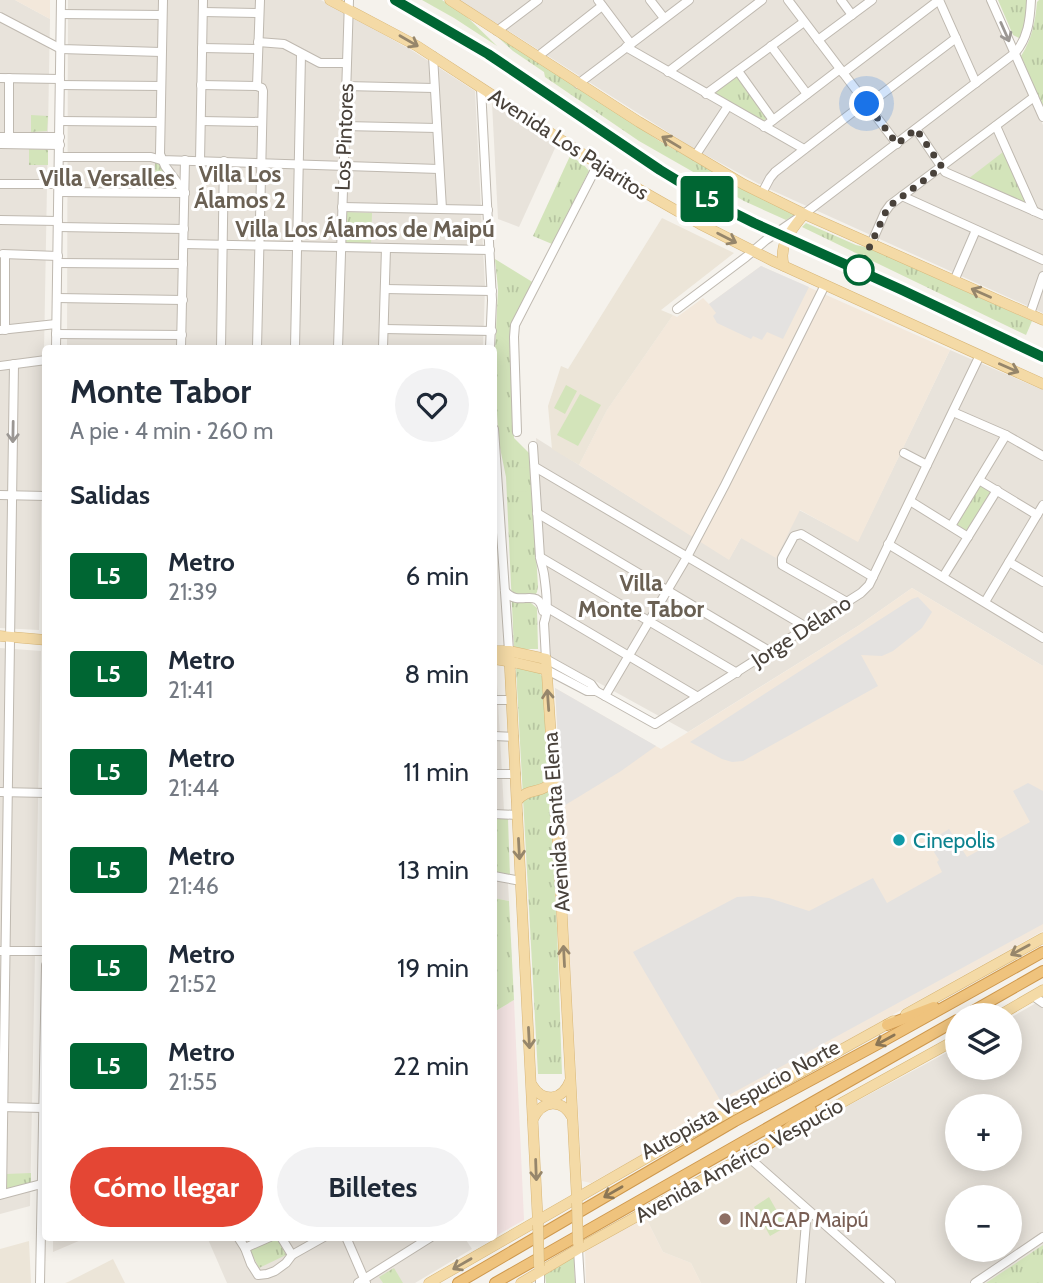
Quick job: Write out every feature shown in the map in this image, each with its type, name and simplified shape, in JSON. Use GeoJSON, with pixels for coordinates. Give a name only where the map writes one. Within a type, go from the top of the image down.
{"type":"FeatureCollection","features":[{"type":"Feature","properties":{"kind":"highway","name":"Autopista Vespucio Norte"},"geometry":{"type":"LineString","coordinates":[[458,1283],[735,1121],[1043,953]]}},
{"type":"Feature","properties":{"kind":"highway"},"geometry":{"type":"LineString","coordinates":[[987,1003],[1043,971]]}},
{"type":"Feature","properties":{"kind":"highway"},"geometry":{"type":"LineString","coordinates":[[887,1025],[966,995]]}},
{"type":"Feature","properties":{"kind":"highway","name":"Autopista Vespucio Norte"},"geometry":{"type":"LineString","coordinates":[[495,1283],[945,1027]]}},
{"type":"Feature","properties":{"kind":"highway"},"geometry":{"type":"LineString","coordinates":[[770,1143],[828,1095]]}},
{"type":"Feature","properties":{"kind":"main road","name":"Avenida Los Pajaritos"},"geometry":{"type":"LineString","coordinates":[[330,0],[348,5],[397,34],[672,209],[825,285],[1043,384]]}},
{"type":"Feature","properties":{"kind":"main road"},"geometry":{"type":"LineString","coordinates":[[450,0],[578,84],[695,156],[762,193],[1043,320]]}},
{"type":"Feature","properties":{"kind":"main road"},"geometry":{"type":"LineString","coordinates":[[785,266],[782,254],[784,243],[804,214]]}},
{"type":"Feature","properties":{"kind":"main road"},"geometry":{"type":"LineString","coordinates":[[0,636],[42,639]]}},
{"type":"Feature","properties":{"kind":"main road"},"geometry":{"type":"LineString","coordinates":[[497,652],[546,665]]}},
{"type":"Feature","properties":{"kind":"main road"},"geometry":{"type":"LineString","coordinates":[[497,658],[509,656]]}},
{"type":"Feature","properties":{"kind":"main road","name":"Avenida Santa Elena"},"geometry":{"type":"LineString","coordinates":[[509,656],[540,1273]]}},
{"type":"Feature","properties":{"kind":"main road","name":"Avenida Santa Elena"},"geometry":{"type":"LineString","coordinates":[[546,665],[578,1246]]}},
{"type":"Feature","properties":{"kind":"main road"},"geometry":{"type":"LineString","coordinates":[[516,776],[523,786],[548,797],[556,811]]}},
{"type":"Feature","properties":{"kind":"main road"},"geometry":{"type":"LineString","coordinates":[[517,801],[523,794],[547,788],[554,778]]}},
{"type":"Feature","properties":{"kind":"main road"},"geometry":{"type":"LineString","coordinates":[[429,1283],[577,1201],[664,1148],[1043,938]]}},
{"type":"Feature","properties":{"kind":"main road"},"geometry":{"type":"LineString","coordinates":[[1021,1003],[1043,990]]}},
{"type":"Feature","properties":{"kind":"main road","name":"Avenida Américo Vespucio"},"geometry":{"type":"LineString","coordinates":[[521,1283],[578,1246],[945,1046]]}},
{"type":"Feature","properties":{"kind":"main road"},"geometry":{"type":"LineString","coordinates":[[531,1084],[537,1093],[552,1097],[566,1090],[570,1081]]}},
{"type":"Feature","properties":{"kind":"main road"},"geometry":{"type":"LineString","coordinates":[[534,1119],[541,1108],[554,1104],[566,1109],[572,1117]]}},
{"type":"Feature","properties":{"kind":"street"},"geometry":{"type":"LineString","coordinates":[[56,345],[61,0]]}},
{"type":"Feature","properties":{"kind":"street"},"geometry":{"type":"LineString","coordinates":[[163,0],[161,160],[185,193]]}},
{"type":"Feature","properties":{"kind":"street"},"geometry":{"type":"LineString","coordinates":[[200,161],[203,0]]}},
{"type":"Feature","properties":{"kind":"street"},"geometry":{"type":"LineString","coordinates":[[257,86],[260,0]]}},
{"type":"Feature","properties":{"kind":"street"},"geometry":{"type":"LineString","coordinates":[[497,31],[538,0]]}},
{"type":"Feature","properties":{"kind":"street"},"geometry":{"type":"LineString","coordinates":[[650,0],[664,19]]}},
{"type":"Feature","properties":{"kind":"street"},"geometry":{"type":"LineString","coordinates":[[578,84],[689,0]]}},
{"type":"Feature","properties":{"kind":"street"},"geometry":{"type":"LineString","coordinates":[[668,72],[762,0]]}},
{"type":"Feature","properties":{"kind":"street"},"geometry":{"type":"LineString","coordinates":[[788,0],[897,144]]}},
{"type":"Feature","properties":{"kind":"street"},"geometry":{"type":"LineString","coordinates":[[841,0],[852,15]]}},
{"type":"Feature","properties":{"kind":"street"},"geometry":{"type":"LineString","coordinates":[[818,40],[872,0]]}},
{"type":"Feature","properties":{"kind":"street"},"geometry":{"type":"LineString","coordinates":[[764,127],[939,0],[976,83]]}},
{"type":"Feature","properties":{"kind":"street"},"geometry":{"type":"LineString","coordinates":[[991,0],[1043,117]]}},
{"type":"Feature","properties":{"kind":"street"},"geometry":{"type":"LineString","coordinates":[[677,309],[1015,53],[1026,36],[1031,0]]}},
{"type":"Feature","properties":{"kind":"street"},"geometry":{"type":"LineString","coordinates":[[537,57],[600,3],[629,45],[668,72],[804,149]]}},
{"type":"Feature","properties":{"kind":"street","name":"Los Pintores"},"geometry":{"type":"LineString","coordinates":[[338,345],[348,5]]}},
{"type":"Feature","properties":{"kind":"street"},"geometry":{"type":"LineString","coordinates":[[203,12],[259,13]]}},
{"type":"Feature","properties":{"kind":"street"},"geometry":{"type":"LineString","coordinates":[[61,14],[162,15]]}},
{"type":"Feature","properties":{"kind":"street"},"geometry":{"type":"LineString","coordinates":[[1,20],[61,49],[161,52]]}},
{"type":"Feature","properties":{"kind":"street"},"geometry":{"type":"LineString","coordinates":[[706,94],[804,22]]}},
{"type":"Feature","properties":{"kind":"street"},"geometry":{"type":"LineString","coordinates":[[762,193],[773,174],[804,149],[956,38]]}},
{"type":"Feature","properties":{"kind":"street"},"geometry":{"type":"LineString","coordinates":[[202,48],[281,43],[320,63],[346,63]]}},
{"type":"Feature","properties":{"kind":"street"},"geometry":{"type":"LineString","coordinates":[[771,46],[807,94]]}},
{"type":"Feature","properties":{"kind":"street"},"geometry":{"type":"LineString","coordinates":[[295,345],[302,54]]}},
{"type":"Feature","properties":{"kind":"street"},"geometry":{"type":"LineString","coordinates":[[433,56],[442,209]]}},
{"type":"Feature","properties":{"kind":"street"},"geometry":{"type":"LineString","coordinates":[[738,71],[773,120]]}},
{"type":"Feature","properties":{"kind":"street"},"geometry":{"type":"LineString","coordinates":[[60,141],[5,137],[5,78],[161,86]]}},
{"type":"Feature","properties":{"kind":"street"},"geometry":{"type":"LineString","coordinates":[[201,85],[257,86],[263,91],[257,345]]}},
{"type":"Feature","properties":{"kind":"street"},"geometry":{"type":"LineString","coordinates":[[345,86],[435,88]]}},
{"type":"Feature","properties":{"kind":"street"},"geometry":{"type":"LineString","coordinates":[[481,88],[492,291],[491,345]]}},
{"type":"Feature","properties":{"kind":"street"},"geometry":{"type":"LineString","coordinates":[[871,244],[886,210],[1034,97]]}},
{"type":"Feature","properties":{"kind":"street"},"geometry":{"type":"LineString","coordinates":[[695,156],[728,106]]}},
{"type":"Feature","properties":{"kind":"street"},"geometry":{"type":"LineString","coordinates":[[60,121],[160,122]]}},
{"type":"Feature","properties":{"kind":"street"},"geometry":{"type":"LineString","coordinates":[[201,121],[262,122]]}},
{"type":"Feature","properties":{"kind":"street"},"geometry":{"type":"LineString","coordinates":[[344,126],[437,128]]}},
{"type":"Feature","properties":{"kind":"street"},"geometry":{"type":"LineString","coordinates":[[996,126],[1034,211]]}},
{"type":"Feature","properties":{"kind":"street"},"geometry":{"type":"LineString","coordinates":[[916,129],[948,173],[1043,215]]}},
{"type":"Feature","properties":{"kind":"street"},"geometry":{"type":"LineString","coordinates":[[0,144],[60,141]]}},
{"type":"Feature","properties":{"kind":"street"},"geometry":{"type":"LineString","coordinates":[[60,157],[151,157],[161,160],[439,169]]}},
{"type":"Feature","properties":{"kind":"street"},"geometry":{"type":"LineString","coordinates":[[181,345],[186,160]]}},
{"type":"Feature","properties":{"kind":"street"},"geometry":{"type":"LineString","coordinates":[[220,345],[224,161]]}},
{"type":"Feature","properties":{"kind":"street"},"geometry":{"type":"LineString","coordinates":[[517,432],[515,325],[598,164]]}},
{"type":"Feature","properties":{"kind":"street"},"geometry":{"type":"LineString","coordinates":[[0,184],[185,193]]}},
{"type":"Feature","properties":{"kind":"street"},"geometry":{"type":"LineString","coordinates":[[902,197],[1043,260]]}},
{"type":"Feature","properties":{"kind":"street"},"geometry":{"type":"LineString","coordinates":[[342,207],[488,210]]}},
{"type":"Feature","properties":{"kind":"street"},"geometry":{"type":"LineString","coordinates":[[0,220],[184,229]]}},
{"type":"Feature","properties":{"kind":"street"},"geometry":{"type":"LineString","coordinates":[[954,281],[976,230]]}},
{"type":"Feature","properties":{"kind":"street"},"geometry":{"type":"LineString","coordinates":[[184,244],[490,250]]}},
{"type":"Feature","properties":{"kind":"street"},"geometry":{"type":"LineString","coordinates":[[383,345],[386,248]]}},
{"type":"Feature","properties":{"kind":"street"},"geometry":{"type":"LineString","coordinates":[[182,335],[56,329],[2,330],[2,291],[3,254],[183,264]]}},
{"type":"Feature","properties":{"kind":"street"},"geometry":{"type":"LineString","coordinates":[[1030,314],[1043,276]]}},
{"type":"Feature","properties":{"kind":"street"},"geometry":{"type":"LineString","coordinates":[[546,665],[587,691],[596,691],[605,696],[687,557],[731,475],[825,285]]}},
{"type":"Feature","properties":{"kind":"street"},"geometry":{"type":"LineString","coordinates":[[385,289],[492,291]]}},
{"type":"Feature","properties":{"kind":"street"},"geometry":{"type":"LineString","coordinates":[[57,298],[183,300]]}},
{"type":"Feature","properties":{"kind":"street"},"geometry":{"type":"LineString","coordinates":[[384,329],[492,331]]}},
{"type":"Feature","properties":{"kind":"street","name":"Jorge Délano"},"geometry":{"type":"LineString","coordinates":[[605,696],[655,724],[771,652],[865,589],[981,355]]}},
{"type":"Feature","properties":{"kind":"street"},"geometry":{"type":"LineString","coordinates":[[0,366],[42,360]]}},
{"type":"Feature","properties":{"kind":"street"},"geometry":{"type":"LineString","coordinates":[[14,364],[11,637],[4,792],[1,1195],[42,1184]]}},
{"type":"Feature","properties":{"kind":"street"},"geometry":{"type":"LineString","coordinates":[[953,412],[1006,435],[1043,456]]}},
{"type":"Feature","properties":{"kind":"street"},"geometry":{"type":"LineString","coordinates":[[951,526],[1006,435]]}},
{"type":"Feature","properties":{"kind":"street","name":"Avenida Santa Elena"},"geometry":{"type":"LineString","coordinates":[[533,446],[546,607],[546,665]]}},
{"type":"Feature","properties":{"kind":"street"},"geometry":{"type":"LineString","coordinates":[[904,453],[927,465]]}},
{"type":"Feature","properties":{"kind":"street"},"geometry":{"type":"LineString","coordinates":[[535,467],[808,628]]}},
{"type":"Feature","properties":{"kind":"street"},"geometry":{"type":"LineString","coordinates":[[979,480],[1037,515]]}},
{"type":"Feature","properties":{"kind":"street"},"geometry":{"type":"LineString","coordinates":[[943,578],[996,490]]}},
{"type":"Feature","properties":{"kind":"street"},"geometry":{"type":"LineString","coordinates":[[0,495],[42,496]]}},
{"type":"Feature","properties":{"kind":"street","name":"Avenida Santa Elena"},"geometry":{"type":"LineString","coordinates":[[497,498],[509,656]]}},
{"type":"Feature","properties":{"kind":"street"},"geometry":{"type":"LineString","coordinates":[[910,501],[968,537]]}},
{"type":"Feature","properties":{"kind":"street"},"geometry":{"type":"LineString","coordinates":[[985,602],[1043,505]]}},
{"type":"Feature","properties":{"kind":"street"},"geometry":{"type":"LineString","coordinates":[[537,513],[771,652]]}},
{"type":"Feature","properties":{"kind":"street"},"geometry":{"type":"LineString","coordinates":[[847,602],[783,567],[781,563],[794,536],[801,534],[873,576]]}},
{"type":"Feature","properties":{"kind":"street"},"geometry":{"type":"LineString","coordinates":[[888,544],[1043,637]]}},
{"type":"Feature","properties":{"kind":"street"},"geometry":{"type":"LineString","coordinates":[[533,598],[539,590],[541,561],[737,673]]}},
{"type":"Feature","properties":{"kind":"street"},"geometry":{"type":"LineString","coordinates":[[1009,562],[1043,582]]}},
{"type":"Feature","properties":{"kind":"street"},"geometry":{"type":"LineString","coordinates":[[505,591],[510,597],[517,599],[538,599],[544,623]]}},
{"type":"Feature","properties":{"kind":"street"},"geometry":{"type":"LineString","coordinates":[[506,612],[510,604],[517,599]]}},
{"type":"Feature","properties":{"kind":"street"},"geometry":{"type":"LineString","coordinates":[[546,607],[698,697]]}},
{"type":"Feature","properties":{"kind":"street"},"geometry":{"type":"LineString","coordinates":[[497,700],[512,700]]}},
{"type":"Feature","properties":{"kind":"street"},"geometry":{"type":"LineString","coordinates":[[497,736],[514,737]]}},
{"type":"Feature","properties":{"kind":"street"},"geometry":{"type":"LineString","coordinates":[[497,774],[516,776]]}},
{"type":"Feature","properties":{"kind":"street"},"geometry":{"type":"LineString","coordinates":[[4,792],[42,793]]}},
{"type":"Feature","properties":{"kind":"street"},"geometry":{"type":"LineString","coordinates":[[497,814],[518,815]]}},
{"type":"Feature","properties":{"kind":"street"},"geometry":{"type":"LineString","coordinates":[[497,877],[521,881]]}},
{"type":"Feature","properties":{"kind":"street"},"geometry":{"type":"LineString","coordinates":[[3,951],[42,951]]}},
{"type":"Feature","properties":{"kind":"street"},"geometry":{"type":"LineString","coordinates":[[1033,996],[1043,1003]]}},
{"type":"Feature","properties":{"kind":"street"},"geometry":{"type":"LineString","coordinates":[[2,1107],[42,1103]]}},
{"type":"Feature","properties":{"kind":"street"},"geometry":{"type":"LineString","coordinates":[[746,1156],[891,1283]]}},
{"type":"Feature","properties":{"kind":"street"},"geometry":{"type":"LineString","coordinates":[[801,1283],[807,1210]]}},
{"type":"Feature","properties":{"kind":"street"},"geometry":{"type":"LineString","coordinates":[[975,1283],[1043,1237]]}},
{"type":"Feature","properties":{"kind":"street"},"geometry":{"type":"LineString","coordinates":[[40,1283],[42,1241]]}},
{"type":"Feature","properties":{"kind":"street"},"geometry":{"type":"LineString","coordinates":[[241,1241],[260,1279],[286,1263],[292,1255],[317,1241]]}},
{"type":"Feature","properties":{"kind":"street"},"geometry":{"type":"LineString","coordinates":[[245,1248],[261,1241]]}},
{"type":"Feature","properties":{"kind":"street"},"geometry":{"type":"LineString","coordinates":[[283,1241],[292,1255]]}},
{"type":"Feature","properties":{"kind":"street"},"geometry":{"type":"LineString","coordinates":[[348,1241],[367,1281],[425,1241]]}},
{"type":"Feature","properties":{"kind":"street"},"geometry":{"type":"LineString","coordinates":[[578,1246],[580,1283]]}},
{"type":"Feature","properties":{"kind":"shaded area"},"geometry":{"type":"Polygon","coordinates":[[[0,0],[15,0],[50,19],[44,345],[42,345],[39,630],[0,628],[0,0]]]}},
{"type":"Feature","properties":{"kind":"shaded area"},"geometry":{"type":"Polygon","coordinates":[[[15,0],[50,0],[50,19],[15,0]]]}},
{"type":"Feature","properties":{"kind":"shaded area"},"geometry":{"type":"Polygon","coordinates":[[[68,0],[321,0],[413,51],[475,91],[485,287],[483,345],[67,345],[68,0]]]}},
{"type":"Feature","properties":{"kind":"shaded area"},"geometry":{"type":"Polygon","coordinates":[[[457,0],[987,0],[1043,125],[1043,313],[759,184],[701,150],[694,149],[457,0]]]}},
{"type":"Feature","properties":{"kind":"shaded area"},"geometry":{"type":"Polygon","coordinates":[[[492,103],[556,146],[519,227],[498,219],[492,103]]]}},
{"type":"Feature","properties":{"kind":"shaded area"},"geometry":{"type":"Polygon","coordinates":[[[662,218],[734,253],[661,310],[673,315],[607,410],[579,465],[552,449],[548,406],[561,366],[568,369],[662,218]]]}},
{"type":"Feature","properties":{"kind":"shaded area"},"geometry":{"type":"Polygon","coordinates":[[[761,266],[950,350],[858,542],[800,510],[776,558],[741,538],[729,560],[579,465],[607,410],[673,315],[677,317],[703,298],[709,304],[761,266]]]}},
{"type":"Feature","properties":{"kind":"shaded area"},"geometry":{"type":"Polygon","coordinates":[[[761,266],[809,287],[783,339],[767,332],[762,340],[753,336],[751,339],[717,323],[713,316],[716,313],[709,304],[761,266]]]}},
{"type":"Feature","properties":{"kind":"shaded area"},"geometry":{"type":"Polygon","coordinates":[[[950,350],[1043,390],[1043,666],[912,588],[858,626],[688,732],[550,656],[536,438],[729,559],[741,538],[799,510],[858,541],[950,350]]]}},
{"type":"Feature","properties":{"kind":"shaded area"},"geometry":{"type":"Polygon","coordinates":[[[912,588],[1043,666],[1043,931],[591,1183],[582,1181],[555,688],[661,749],[858,626],[912,588]]]}},
{"type":"Feature","properties":{"kind":"shaded area"},"geometry":{"type":"Polygon","coordinates":[[[918,597],[932,612],[922,628],[893,651],[882,656],[861,655],[878,686],[743,761],[722,759],[690,742],[912,599],[918,597]]]}},
{"type":"Feature","properties":{"kind":"shaded area"},"geometry":{"type":"Polygon","coordinates":[[[0,648],[41,651],[30,1206],[0,1214],[0,648]]]}},
{"type":"Feature","properties":{"kind":"shaded area"},"geometry":{"type":"Polygon","coordinates":[[[497,683],[509,901],[497,899],[497,683]]]}},
{"type":"Feature","properties":{"kind":"shaded area"},"geometry":{"type":"Polygon","coordinates":[[[555,688],[656,746],[562,807],[555,688]]]}},
{"type":"Feature","properties":{"kind":"shaded area"},"geometry":{"type":"Polygon","coordinates":[[[1028,783],[1043,791],[1043,924],[720,1100],[633,952],[737,897],[769,898],[809,911],[873,878],[887,903],[942,872],[931,840],[949,829],[967,857],[1030,822],[1013,791],[1028,783]]]}},
{"type":"Feature","properties":{"kind":"shaded area"},"geometry":{"type":"Polygon","coordinates":[[[1043,999],[1043,1283],[796,1283],[803,1214],[746,1161],[945,1053],[945,1080],[1022,1080],[1022,1011],[1043,999]]]}},
{"type":"Feature","properties":{"kind":"shaded area"},"geometry":{"type":"Polygon","coordinates":[[[514,1000],[524,1220],[497,1235],[497,1010],[514,1000]]]}},
{"type":"Feature","properties":{"kind":"shaded area","name":"INACAP Maipú"},"geometry":{"type":"Polygon","coordinates":[[[746,1161],[803,1214],[796,1283],[701,1283],[691,1263],[663,1252],[648,1222],[646,1216],[746,1161]]]}},
{"type":"Feature","properties":{"kind":"shaded area"},"geometry":{"type":"Polygon","coordinates":[[[647,1216],[663,1252],[691,1263],[701,1283],[586,1283],[585,1250],[647,1216]]]}},
{"type":"Feature","properties":{"kind":"shaded area"},"geometry":{"type":"Polygon","coordinates":[[[29,1241],[31,1283],[0,1283],[0,1249],[29,1241]]]}},
{"type":"Feature","properties":{"kind":"shaded area"},"geometry":{"type":"Polygon","coordinates":[[[53,1241],[79,1241],[53,1252],[53,1241]]]}},
{"type":"Feature","properties":{"kind":"shaded area"},"geometry":{"type":"Polygon","coordinates":[[[209,1241],[467,1241],[472,1249],[415,1283],[227,1283],[209,1241]]]}},
{"type":"Feature","properties":{"kind":"shaded area"},"geometry":{"type":"Polygon","coordinates":[[[113,1259],[125,1283],[65,1283],[68,1282],[113,1259]]]}},
{"type":"Feature","properties":{"kind":"green space"},"geometry":{"type":"Polygon","coordinates":[[[422,0],[442,0],[464,14],[497,46],[454,18],[422,0]]]}},
{"type":"Feature","properties":{"kind":"green space"},"geometry":{"type":"Polygon","coordinates":[[[998,0],[1027,0],[1025,25],[1019,38],[1013,35],[998,0]]]}},
{"type":"Feature","properties":{"kind":"green space"},"geometry":{"type":"Polygon","coordinates":[[[1039,0],[1043,0],[1043,107],[1021,56],[1030,37],[1039,0]]]}},
{"type":"Feature","properties":{"kind":"green space"},"geometry":{"type":"Polygon","coordinates":[[[491,31],[661,142],[745,189],[797,213],[786,220],[744,201],[639,141],[545,77],[544,72],[513,51],[491,31]]]}},
{"type":"Feature","properties":{"kind":"green space"},"geometry":{"type":"Polygon","coordinates":[[[737,76],[767,118],[763,121],[712,94],[737,76]]]}},
{"type":"Feature","properties":{"kind":"green space"},"geometry":{"type":"Polygon","coordinates":[[[31,115],[48,116],[47,131],[31,132],[31,115]]]}},
{"type":"Feature","properties":{"kind":"green space"},"geometry":{"type":"Polygon","coordinates":[[[29,149],[48,150],[48,165],[29,165],[29,149]]]}},
{"type":"Feature","properties":{"kind":"green space"},"geometry":{"type":"Polygon","coordinates":[[[1003,152],[1028,206],[968,179],[1003,152]]]}},
{"type":"Feature","properties":{"kind":"green space"},"geometry":{"type":"Polygon","coordinates":[[[570,156],[589,171],[552,244],[533,236],[570,156]]]}},
{"type":"Feature","properties":{"kind":"green space"},"geometry":{"type":"Polygon","coordinates":[[[155,163],[162,163],[181,191],[156,192],[155,163]]]}},
{"type":"Feature","properties":{"kind":"green space"},"geometry":{"type":"Polygon","coordinates":[[[347,212],[372,213],[371,245],[346,244],[347,212]]]}},
{"type":"Feature","properties":{"kind":"green space"},"geometry":{"type":"Polygon","coordinates":[[[806,223],[869,248],[1032,321],[1026,335],[802,227],[806,223]]]}},
{"type":"Feature","properties":{"kind":"green space"},"geometry":{"type":"Polygon","coordinates":[[[495,259],[534,283],[511,332],[514,438],[530,454],[538,586],[531,603],[537,608],[538,649],[514,649],[506,477],[499,443],[497,414],[495,345],[498,289],[495,259]]]}},
{"type":"Feature","properties":{"kind":"green space"},"geometry":{"type":"Polygon","coordinates":[[[566,385],[577,391],[565,414],[554,408],[566,385]]]}},
{"type":"Feature","properties":{"kind":"green space"},"geometry":{"type":"Polygon","coordinates":[[[580,394],[601,405],[578,446],[557,435],[580,394]]]}},
{"type":"Feature","properties":{"kind":"green space"},"geometry":{"type":"Polygon","coordinates":[[[527,467],[528,491],[514,492],[513,468],[527,467]]]}},
{"type":"Feature","properties":{"kind":"green space"},"geometry":{"type":"Polygon","coordinates":[[[980,482],[993,490],[968,532],[955,524],[980,482]]]}},
{"type":"Feature","properties":{"kind":"green space"},"geometry":{"type":"Polygon","coordinates":[[[519,667],[539,672],[544,679],[562,1074],[538,1074],[516,669],[519,667]]]}},
{"type":"Feature","properties":{"kind":"green space"},"geometry":{"type":"Polygon","coordinates":[[[497,819],[508,819],[510,877],[497,875],[497,819]]]}},
{"type":"Feature","properties":{"kind":"green space"},"geometry":{"type":"Polygon","coordinates":[[[497,832],[503,832],[504,864],[497,864],[497,832]]]}},
{"type":"Feature","properties":{"kind":"green space"},"geometry":{"type":"Polygon","coordinates":[[[497,899],[509,901],[514,1000],[497,1010],[497,899]]]}},
{"type":"Feature","properties":{"kind":"green space"},"geometry":{"type":"Polygon","coordinates":[[[31,1173],[31,1183],[7,1190],[6,1174],[31,1173]]]}},
{"type":"Feature","properties":{"kind":"green space"},"geometry":{"type":"Polygon","coordinates":[[[769,1197],[786,1227],[770,1236],[754,1207],[769,1197]]]}},
{"type":"Feature","properties":{"kind":"green space"},"geometry":{"type":"Polygon","coordinates":[[[267,1241],[279,1241],[286,1255],[259,1268],[250,1250],[267,1241]]]}},
{"type":"Feature","properties":{"kind":"green space"},"geometry":{"type":"Polygon","coordinates":[[[1043,1245],[1043,1283],[986,1283],[1018,1262],[1022,1262],[1022,1259],[1043,1245]]]}},
{"type":"Feature","properties":{"kind":"green space"},"geometry":{"type":"Polygon","coordinates":[[[574,1257],[575,1283],[546,1283],[545,1275],[574,1257]]]}},
{"type":"Feature","properties":{"kind":"green space"},"geometry":{"type":"Polygon","coordinates":[[[394,1268],[403,1283],[383,1283],[379,1277],[394,1268]]]}},
{"type":"Feature","properties":{"kind":"railway"},"geometry":{"type":"LineString","coordinates":[[395,0],[487,54],[660,171],[716,204],[1043,357]]}},
{"type":"Feature","properties":{"kind":"metro line","name":"L5"},"geometry":{"type":"LineString","coordinates":[[395,0],[488,54],[660,170],[716,204],[1043,357]]}},
{"type":"Feature","properties":{"kind":"place","name":"Cinepolis"},"geometry":{"type":"Point","coordinates":[899,840]}},
{"type":"Feature","properties":{"kind":"place","name":"INACAP Maipú"},"geometry":{"type":"Point","coordinates":[725,1219]}},
{"type":"Feature","properties":{"kind":"district","name":"Villa Versalles"},"geometry":{"type":"Point","coordinates":[107,178]}},
{"type":"Feature","properties":{"kind":"district","name":"Villa Los Álamos 2"},"geometry":{"type":"Point","coordinates":[240,187]}},
{"type":"Feature","properties":{"kind":"district","name":"Villa Los Álamos de Maipú"},"geometry":{"type":"Point","coordinates":[365,229]}},
{"type":"Feature","properties":{"kind":"district","name":"Villa Monte Tabor"},"geometry":{"type":"Point","coordinates":[641,596]}},
{"type":"Feature","properties":{"kind":"route"},"geometry":{"type":"LineString","coordinates":[[859,270],[888,207],[942,167],[916,129],[897,144],[867,104]]}}]}
